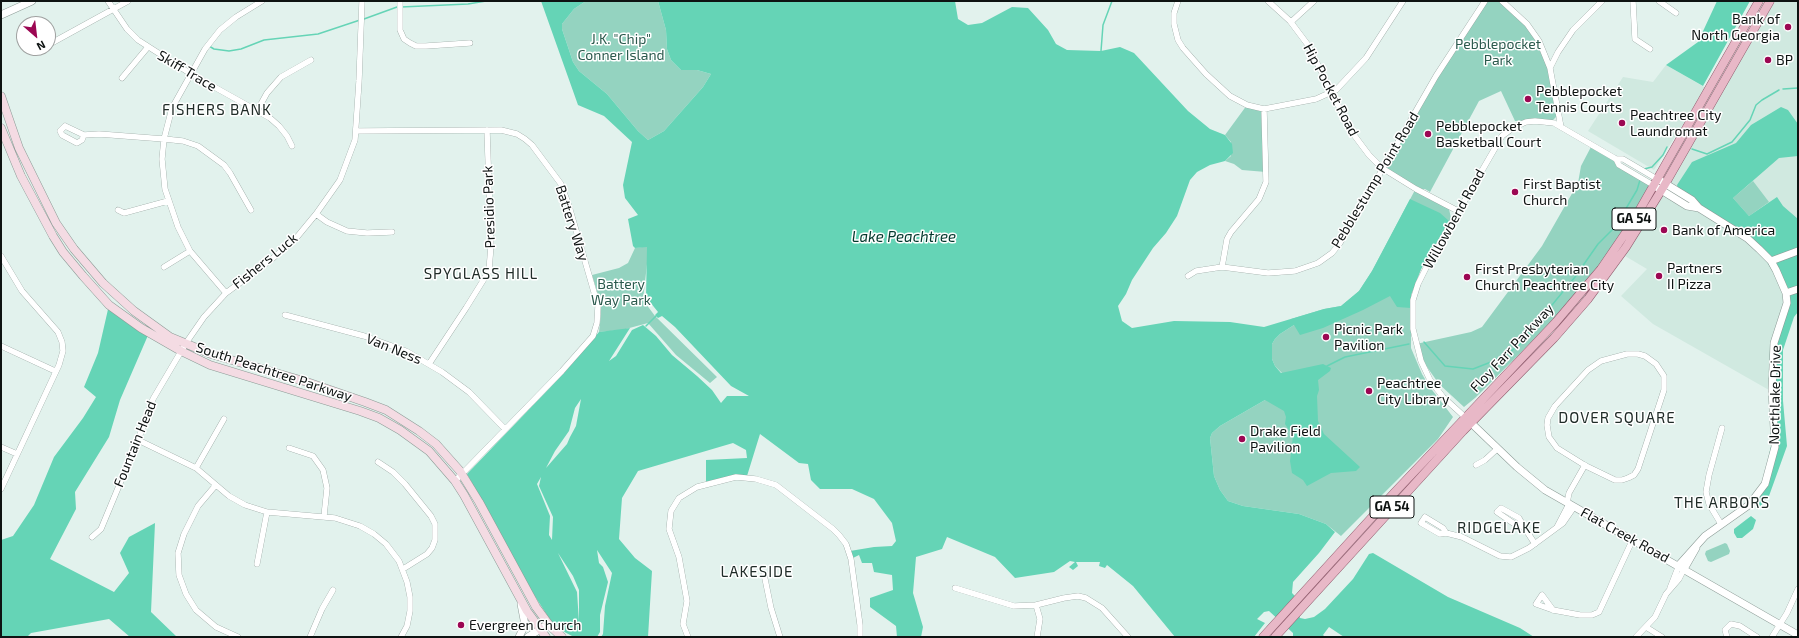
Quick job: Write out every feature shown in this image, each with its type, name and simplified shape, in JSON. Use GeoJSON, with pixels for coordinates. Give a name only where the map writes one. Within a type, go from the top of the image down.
{"type":"FeatureCollection","features":[{"type":"Feature","properties":{"kind":"main road","name":"Floy Farr Parkway"},"geometry":{"type":"LineString","coordinates":[[1275,636],[1588,286],[1615,250],[1759,1]]}},
{"type":"Feature","properties":{"kind":"main road"},"geometry":{"type":"LineString","coordinates":[[1755,27],[1753,23],[1764,1]]}},
{"type":"Feature","properties":{"kind":"main road","name":"Floy Farr Parkway"},"geometry":{"type":"LineString","coordinates":[[1263,637],[1300,595],[1468,420],[1554,338],[1588,299],[1626,247],[1664,187],[1770,1]]}},
{"type":"Feature","properties":{"kind":"main road"},"geometry":{"type":"LineString","coordinates":[[1755,27],[1773,1]]}},
{"type":"Feature","properties":{"kind":"main road","name":"South Peachtree Parkway"},"geometry":{"type":"LineString","coordinates":[[1,96],[19,148],[56,223],[74,249],[103,283],[123,302],[170,336],[211,354],[307,382],[386,410],[436,444],[462,474],[479,502],[527,591],[548,623],[562,637]]}},
{"type":"Feature","properties":{"kind":"main road","name":"South Peachtree Parkway"},"geometry":{"type":"LineString","coordinates":[[1,128],[12,158],[38,210],[63,252],[109,305],[141,328],[181,351],[210,365],[360,410],[379,418],[400,430],[429,451],[455,481],[527,611],[546,637]]}},
{"type":"Feature","properties":{"kind":"street"},"geometry":{"type":"LineString","coordinates":[[1,17],[32,1]]}},
{"type":"Feature","properties":{"kind":"street","name":"Skiff Trace"},"geometry":{"type":"LineString","coordinates":[[108,1],[127,29],[148,47],[191,74],[257,111],[279,126],[287,136],[292,146]]}},
{"type":"Feature","properties":{"kind":"street"},"geometry":{"type":"LineString","coordinates":[[56,41],[128,1]]}},
{"type":"Feature","properties":{"kind":"street"},"geometry":{"type":"LineString","coordinates":[[226,293],[190,251],[168,201],[165,189],[162,159],[164,139],[172,108],[208,45],[229,23],[262,1]]}},
{"type":"Feature","properties":{"kind":"street","name":"Fishers Luck"},"geometry":{"type":"LineString","coordinates":[[181,351],[204,317],[226,293],[283,250],[297,237],[316,214],[340,180],[355,140],[362,1]]}},
{"type":"Feature","properties":{"kind":"street"},"geometry":{"type":"LineString","coordinates":[[1178,1],[1174,13],[1174,24],[1178,40],[1183,48],[1206,74],[1230,96],[1247,105],[1264,109],[1299,104],[1332,93],[1366,58],[1402,1]]}},
{"type":"Feature","properties":{"kind":"street","name":"Hip Pocket Road"},"geometry":{"type":"LineString","coordinates":[[1268,1],[1291,22],[1308,45],[1350,131],[1369,155],[1382,168],[1416,189],[1458,211]]}},
{"type":"Feature","properties":{"kind":"street"},"geometry":{"type":"LineString","coordinates":[[1291,22],[1314,1]]}},
{"type":"Feature","properties":{"kind":"street","name":"Pebblestump Point Road"},"geometry":{"type":"LineString","coordinates":[[1188,276],[1196,271],[1222,267],[1268,273],[1282,272],[1308,267],[1325,259],[1340,243],[1436,76],[1485,1]]}},
{"type":"Feature","properties":{"kind":"street"},"geometry":{"type":"LineString","coordinates":[[1502,1],[1532,30],[1539,41],[1550,68],[1561,127]]}},
{"type":"Feature","properties":{"kind":"street"},"geometry":{"type":"LineString","coordinates":[[1550,68],[1558,52],[1573,30],[1602,1]]}},
{"type":"Feature","properties":{"kind":"street"},"geometry":{"type":"LineString","coordinates":[[1633,1],[1635,39],[1650,49]]}},
{"type":"Feature","properties":{"kind":"street"},"geometry":{"type":"LineString","coordinates":[[1659,1],[1676,13]]}},
{"type":"Feature","properties":{"kind":"street"},"geometry":{"type":"LineString","coordinates":[[400,6],[401,35],[410,43],[416,46],[470,43]]}},
{"type":"Feature","properties":{"kind":"street"},"geometry":{"type":"LineString","coordinates":[[122,78],[148,47]]}},
{"type":"Feature","properties":{"kind":"street"},"geometry":{"type":"LineString","coordinates":[[257,111],[263,98],[281,77],[311,60]]}},
{"type":"Feature","properties":{"kind":"street"},"geometry":{"type":"LineString","coordinates":[[1222,267],[1223,254],[1229,235],[1259,198],[1266,182],[1264,109]]}},
{"type":"Feature","properties":{"kind":"street","name":"Willowbend Road"},"geometry":{"type":"LineString","coordinates":[[1468,420],[1443,397],[1430,380],[1420,361],[1412,320],[1413,300],[1418,284],[1458,211],[1490,155],[1505,133],[1530,121],[1548,122],[1561,127],[1616,159],[1623,159],[1655,182]]}},
{"type":"Feature","properties":{"kind":"street","name":"Presidio Park"},"geometry":{"type":"LineString","coordinates":[[429,364],[489,270],[491,244],[487,130]]}},
{"type":"Feature","properties":{"kind":"street","name":"Battery Way"},"geometry":{"type":"LineString","coordinates":[[356,131],[510,131],[525,139],[532,145],[559,180],[569,206],[599,310],[593,336],[562,371],[455,481]]}},
{"type":"Feature","properties":{"kind":"street"},"geometry":{"type":"LineString","coordinates":[[84,135],[99,134],[164,139],[198,146],[218,159],[230,173],[250,210]]}},
{"type":"Feature","properties":{"kind":"street"},"geometry":{"type":"LineString","coordinates":[[1655,182],[1664,187],[1687,206],[1699,208],[1747,238],[1771,261],[1786,292],[1798,289]]}},
{"type":"Feature","properties":{"kind":"street"},"geometry":{"type":"LineString","coordinates":[[118,210],[124,213],[168,201]]}},
{"type":"Feature","properties":{"kind":"street"},"geometry":{"type":"LineString","coordinates":[[316,214],[327,222],[347,231],[367,233],[392,232]]}},
{"type":"Feature","properties":{"kind":"street"},"geometry":{"type":"LineString","coordinates":[[164,267],[190,251]]}},
{"type":"Feature","properties":{"kind":"street"},"geometry":{"type":"LineString","coordinates":[[1771,261],[1798,252]]}},
{"type":"Feature","properties":{"kind":"street"},"geometry":{"type":"LineString","coordinates":[[1,256],[22,291],[58,332],[62,342],[63,354],[1,489]]}},
{"type":"Feature","properties":{"kind":"street","name":"Northlake Drive"},"geometry":{"type":"LineString","coordinates":[[1636,637],[1658,612],[1670,588],[1679,579],[1681,567],[1697,544],[1721,524],[1749,505],[1762,490],[1773,458],[1775,439],[1772,360],[1776,337],[1787,303],[1786,292]]}},
{"type":"Feature","properties":{"kind":"street","name":"Van Ness"},"geometry":{"type":"LineString","coordinates":[[285,315],[364,336],[406,351],[429,364],[469,392],[505,429]]}},
{"type":"Feature","properties":{"kind":"street"},"geometry":{"type":"LineString","coordinates":[[1,346],[55,371]]}},
{"type":"Feature","properties":{"kind":"street","name":"Fountain Head"},"geometry":{"type":"LineString","coordinates":[[92,537],[101,529],[138,440],[153,399],[181,351]]}},
{"type":"Feature","properties":{"kind":"street"},"geometry":{"type":"LineString","coordinates":[[1627,354],[1638,354],[1651,360],[1656,364],[1664,376],[1664,390],[1638,469],[1634,475],[1628,478],[1614,480],[1585,465],[1563,452],[1549,437],[1547,425],[1550,412],[1578,380],[1601,360],[1627,354]]}},
{"type":"Feature","properties":{"kind":"street"},"geometry":{"type":"LineString","coordinates":[[196,468],[224,419]]}},
{"type":"Feature","properties":{"kind":"street","name":"Flat Creek Road"},"geometry":{"type":"LineString","coordinates":[[1468,420],[1532,481],[1798,635]]}},
{"type":"Feature","properties":{"kind":"street"},"geometry":{"type":"LineString","coordinates":[[1721,524],[1710,504],[1706,492],[1709,475],[1722,428]]}},
{"type":"Feature","properties":{"kind":"street"},"geometry":{"type":"LineString","coordinates":[[138,440],[196,468],[215,486],[245,505],[266,512],[324,516],[347,521],[374,534],[386,544],[403,569],[410,591],[410,611],[407,626],[401,637]]}},
{"type":"Feature","properties":{"kind":"street"},"geometry":{"type":"LineString","coordinates":[[1,447],[16,454]]}},
{"type":"Feature","properties":{"kind":"street"},"geometry":{"type":"LineString","coordinates":[[289,448],[313,456],[323,470],[327,488],[324,516]]}},
{"type":"Feature","properties":{"kind":"street"},"geometry":{"type":"LineString","coordinates":[[1476,465],[1485,460],[1497,449]]}},
{"type":"Feature","properties":{"kind":"street"},"geometry":{"type":"LineString","coordinates":[[378,462],[393,472],[405,484],[431,516],[435,524],[435,540],[432,548],[427,554],[403,569]]}},
{"type":"Feature","properties":{"kind":"street"},"geometry":{"type":"LineString","coordinates":[[1446,533],[1476,542],[1505,557],[1518,554],[1535,544],[1563,523],[1570,504],[1569,493],[1585,465]]}},
{"type":"Feature","properties":{"kind":"street"},"geometry":{"type":"LineString","coordinates":[[688,637],[683,624],[687,601],[679,557],[669,529],[671,511],[679,498],[697,487],[736,477],[756,479],[776,485],[833,529],[846,544],[851,559],[860,625],[860,637]]}},
{"type":"Feature","properties":{"kind":"street"},"geometry":{"type":"LineString","coordinates":[[215,486],[198,506],[184,534],[178,553],[179,575],[186,594],[196,610],[216,627],[238,637]]}},
{"type":"Feature","properties":{"kind":"street"},"geometry":{"type":"LineString","coordinates":[[257,564],[266,512]]}},
{"type":"Feature","properties":{"kind":"street"},"geometry":{"type":"LineString","coordinates":[[1524,527],[1535,544]]}},
{"type":"Feature","properties":{"kind":"street"},"geometry":{"type":"LineString","coordinates":[[1552,610],[1580,615],[1592,615],[1599,612],[1633,539]]}},
{"type":"Feature","properties":{"kind":"street"},"geometry":{"type":"LineString","coordinates":[[764,574],[771,608],[780,637]]}},
{"type":"Feature","properties":{"kind":"street"},"geometry":{"type":"LineString","coordinates":[[955,588],[1014,606],[1036,605],[1078,596],[1086,598],[1102,608],[1128,637]]}},
{"type":"Feature","properties":{"kind":"street"},"geometry":{"type":"LineString","coordinates":[[1772,637],[1787,613],[1798,589]]}},
{"type":"Feature","properties":{"kind":"street"},"geometry":{"type":"LineString","coordinates":[[310,637],[322,609],[333,590]]}},
{"type":"Feature","properties":{"kind":"street"},"geometry":{"type":"LineString","coordinates":[[517,593],[525,617],[525,625],[519,637]]}},
{"type":"Feature","properties":{"kind":"street"},"geometry":{"type":"LineString","coordinates":[[1036,605],[1040,619],[1037,637]]}},
{"type":"Feature","properties":{"kind":"street"},"geometry":{"type":"LineString","coordinates":[[528,637],[548,623]]}},
{"type":"Feature","properties":{"kind":"street"},"geometry":{"type":"LineString","coordinates":[[1727,637],[1725,630],[1731,624],[1740,626],[1757,637]]}},
{"type":"Feature","properties":{"kind":"street"},"geometry":{"type":"LineString","coordinates":[[1646,627],[1662,637]]}},
{"type":"Feature","properties":{"kind":"shaded area","name":"Lake Peachtree"},"geometry":{"type":"Polygon","coordinates":[[[541,1],[586,1],[574,9],[562,24],[562,29],[573,62],[579,71],[607,94],[638,131],[648,140],[664,131],[703,87],[711,74],[697,70],[681,70],[671,60],[667,49],[666,30],[658,1],[955,1],[958,19],[968,25],[982,23],[1012,7],[1028,8],[1048,30],[1056,44],[1067,50],[1101,51],[1120,47],[1134,53],[1188,111],[1210,129],[1225,135],[1232,144],[1233,153],[1225,161],[1210,165],[1197,172],[1190,180],[1177,216],[1166,233],[1153,248],[1132,280],[1126,294],[1118,306],[1122,321],[1132,328],[1174,321],[1230,322],[1264,327],[1324,309],[1341,306],[1359,291],[1372,271],[1410,199],[1440,213],[1449,221],[1421,269],[1411,295],[1411,308],[1397,307],[1390,296],[1323,328],[1300,335],[1294,325],[1280,334],[1272,344],[1272,359],[1275,366],[1281,373],[1323,364],[1331,368],[1330,371],[1318,380],[1318,421],[1324,434],[1360,467],[1356,471],[1331,473],[1307,486],[1303,480],[1292,473],[1290,461],[1293,436],[1285,424],[1286,417],[1284,411],[1265,400],[1220,426],[1212,433],[1210,438],[1214,476],[1220,490],[1228,501],[1243,506],[1299,514],[1326,524],[1335,532],[1319,553],[1293,582],[1292,593],[1295,596],[1295,605],[1300,618],[1305,619],[1314,617],[1325,609],[1353,579],[1369,554],[1373,553],[1448,597],[1520,628],[1534,637],[1344,637],[1329,627],[1323,635],[1325,637],[1293,637],[1293,633],[1269,611],[1264,612],[1257,619],[1265,623],[1254,637],[1175,637],[1133,586],[1107,565],[1105,568],[1099,566],[1100,562],[1076,562],[1078,566],[1073,570],[1069,567],[1075,562],[1070,561],[1054,572],[1015,578],[995,557],[947,537],[942,549],[916,557],[913,593],[923,627],[921,637],[897,637],[896,626],[870,607],[870,598],[893,590],[892,575],[874,572],[872,563],[862,563],[859,555],[851,559],[850,551],[892,546],[896,541],[892,523],[874,499],[852,489],[820,489],[811,480],[808,464],[799,463],[760,434],[747,476],[706,482],[706,460],[747,458],[746,450],[733,443],[638,471],[622,498],[619,539],[635,558],[652,571],[648,637],[601,637],[603,634],[605,606],[612,573],[597,550],[599,563],[603,567],[608,582],[600,615],[600,632],[597,637],[574,637],[555,627],[534,595],[467,474],[564,373],[599,332],[630,328],[609,361],[616,356],[632,330],[643,325],[656,336],[672,355],[712,390],[721,403],[727,396],[749,396],[731,386],[675,327],[662,316],[658,318],[655,315],[658,312],[646,297],[647,247],[635,248],[633,246],[628,219],[638,215],[625,198],[623,185],[632,142],[604,116],[578,105],[541,1]],[[581,399],[575,408],[569,431],[555,451],[546,468],[567,444],[576,426],[581,399]],[[541,477],[537,484],[550,516],[549,535],[552,540],[553,517],[539,486],[541,477]],[[558,553],[577,592],[579,622],[579,590],[573,576],[558,553]]]}},
{"type":"Feature","properties":{"kind":"shaded area"},"geometry":{"type":"Polygon","coordinates":[[[1717,1],[1750,1],[1703,86],[1666,65],[1698,42],[1717,1]]]}},
{"type":"Feature","properties":{"kind":"shaded area"},"geometry":{"type":"Polygon","coordinates":[[[1775,1],[1798,1],[1798,251],[1786,293],[1769,390],[1653,324],[1621,296],[1647,269],[1625,256],[1775,1]]]}},
{"type":"Feature","properties":{"kind":"shaded area"},"geometry":{"type":"Polygon","coordinates":[[[1666,65],[1706,88],[1654,170],[1588,131],[1623,77],[1653,82],[1666,65]]]}},
{"type":"Feature","properties":{"kind":"shaded area"},"geometry":{"type":"Polygon","coordinates":[[[1781,107],[1788,110],[1798,124],[1798,156],[1779,158],[1733,198],[1749,216],[1777,197],[1783,206],[1798,219],[1798,312],[1794,317],[1783,350],[1783,401],[1787,446],[1769,496],[1757,510],[1771,446],[1769,390],[1770,350],[1786,307],[1786,293],[1759,249],[1679,192],[1677,185],[1692,162],[1736,143],[1751,125],[1781,107]]]}},
{"type":"Feature","properties":{"kind":"shaded area"},"geometry":{"type":"Polygon","coordinates":[[[109,305],[149,333],[120,400],[109,437],[75,492],[76,509],[50,559],[114,592],[129,573],[120,553],[129,537],[155,523],[151,612],[177,637],[130,637],[109,619],[31,633],[27,637],[1,637],[1,540],[13,536],[34,505],[54,457],[83,418],[96,397],[84,387],[98,353],[109,305]]]}},
{"type":"Feature","properties":{"kind":"shaded area"},"geometry":{"type":"Polygon","coordinates":[[[1751,516],[1756,520],[1753,529],[1742,538],[1737,538],[1734,533],[1734,529],[1751,516]]]}},
{"type":"Feature","properties":{"kind":"green space","name":"J.K. \"Chip\" Conner Island"},"geometry":{"type":"Polygon","coordinates":[[[586,1],[658,1],[666,30],[667,49],[671,60],[681,70],[697,70],[711,74],[703,87],[664,131],[648,140],[638,131],[607,94],[579,71],[573,62],[562,29],[562,24],[574,9],[586,1]]]}},
{"type":"Feature","properties":{"kind":"green space","name":"Pebblepocket Park"},"geometry":{"type":"Polygon","coordinates":[[[1485,1],[1502,1],[1530,27],[1550,68],[1557,116],[1553,120],[1515,121],[1501,91],[1479,101],[1430,192],[1425,189],[1416,190],[1449,209],[1451,218],[1421,269],[1411,295],[1411,348],[1429,386],[1453,417],[1438,439],[1341,536],[1326,524],[1299,514],[1243,506],[1228,501],[1220,490],[1214,476],[1210,438],[1212,433],[1220,426],[1265,400],[1282,373],[1275,366],[1272,359],[1272,344],[1280,334],[1294,325],[1291,319],[1324,309],[1341,306],[1359,291],[1372,271],[1415,190],[1382,168],[1485,1]]]}},
{"type":"Feature","properties":{"kind":"green space"},"geometry":{"type":"Polygon","coordinates":[[[1247,105],[1264,109],[1266,172],[1242,170],[1234,164],[1225,161],[1231,156],[1231,142],[1225,135],[1247,105]]]}},
{"type":"Feature","properties":{"kind":"green space"},"geometry":{"type":"Polygon","coordinates":[[[1592,145],[1616,159],[1619,165],[1653,185],[1588,286],[1475,398],[1464,407],[1439,384],[1421,361],[1416,344],[1471,332],[1482,327],[1542,246],[1578,183],[1581,166],[1592,145]]]}},
{"type":"Feature","properties":{"kind":"green space"},"geometry":{"type":"Polygon","coordinates":[[[1753,181],[1769,202],[1749,216],[1733,198],[1753,181]]]}},
{"type":"Feature","properties":{"kind":"green space","name":"Battery Way Park"},"geometry":{"type":"Polygon","coordinates":[[[649,246],[643,300],[655,316],[717,377],[710,383],[676,355],[648,323],[622,330],[599,332],[601,314],[600,301],[592,275],[619,268],[628,263],[635,248],[649,246]]]}},
{"type":"Feature","properties":{"kind":"green space"},"geometry":{"type":"Polygon","coordinates":[[[1725,543],[1730,551],[1729,554],[1711,562],[1708,561],[1705,554],[1706,551],[1725,543]]]}},
{"type":"Feature","properties":{"kind":"waterway"},"geometry":{"type":"LineString","coordinates":[[401,7],[468,4],[486,1]]}},
{"type":"Feature","properties":{"kind":"waterway"},"geometry":{"type":"LineString","coordinates":[[1101,51],[1103,25],[1112,1]]}},
{"type":"Feature","properties":{"kind":"waterway"},"geometry":{"type":"LineString","coordinates":[[364,19],[397,7]]}},
{"type":"Feature","properties":{"kind":"waterway"},"geometry":{"type":"LineString","coordinates":[[209,46],[214,49],[229,51],[241,49],[264,40],[318,34],[360,20]]}},
{"type":"Feature","properties":{"kind":"waterway"},"geometry":{"type":"LineString","coordinates":[[1783,89],[1798,88]]}},
{"type":"Feature","properties":{"kind":"waterway"},"geometry":{"type":"LineString","coordinates":[[1692,149],[1707,154],[1732,142],[1750,120],[1756,105],[1779,90]]}},
{"type":"Feature","properties":{"kind":"waterway"},"geometry":{"type":"LineString","coordinates":[[1644,169],[1652,167],[1663,155],[1667,147]]}},
{"type":"Feature","properties":{"kind":"waterway"},"geometry":{"type":"LineString","coordinates":[[1424,342],[1445,366],[1473,369],[1510,352],[1520,344],[1575,277],[1598,244],[1615,227],[1637,190],[1640,180]]}},
{"type":"Feature","properties":{"kind":"waterway"},"geometry":{"type":"LineString","coordinates":[[646,326],[656,316]]}},
{"type":"Feature","properties":{"kind":"waterway"},"geometry":{"type":"LineString","coordinates":[[1327,366],[1345,357],[1409,344]]}},
{"type":"Feature","properties":{"kind":"place","name":"Bank of North Georgia"},"geometry":{"type":"Point","coordinates":[1788,27]}},
{"type":"Feature","properties":{"kind":"place","name":"BP"},"geometry":{"type":"Point","coordinates":[1768,60]}},
{"type":"Feature","properties":{"kind":"place","name":"Pebblepocket Tennis Courts"},"geometry":{"type":"Point","coordinates":[1528,99]}},
{"type":"Feature","properties":{"kind":"place","name":"Peachtree City Laundromat"},"geometry":{"type":"Point","coordinates":[1622,123]}},
{"type":"Feature","properties":{"kind":"place","name":"Pebblepocket Basketball Court"},"geometry":{"type":"Point","coordinates":[1428,134]}},
{"type":"Feature","properties":{"kind":"place","name":"First Baptist Church"},"geometry":{"type":"Point","coordinates":[1515,192]}},
{"type":"Feature","properties":{"kind":"place","name":"Bank of America"},"geometry":{"type":"Point","coordinates":[1664,230]}},
{"type":"Feature","properties":{"kind":"place","name":"Partners II Pizza"},"geometry":{"type":"Point","coordinates":[1659,276]}},
{"type":"Feature","properties":{"kind":"place","name":"First Presbyterian Church Peachtree City"},"geometry":{"type":"Point","coordinates":[1467,277]}},
{"type":"Feature","properties":{"kind":"place","name":"Picnic Park Pavilion"},"geometry":{"type":"Point","coordinates":[1326,337]}},
{"type":"Feature","properties":{"kind":"place","name":"Peachtree City Library"},"geometry":{"type":"Point","coordinates":[1369,391]}},
{"type":"Feature","properties":{"kind":"place","name":"Drake Field Pavilion"},"geometry":{"type":"Point","coordinates":[1242,439]}},
{"type":"Feature","properties":{"kind":"place","name":"Evergreen Church"},"geometry":{"type":"Point","coordinates":[461,625]}},
{"type":"Feature","properties":{"kind":"district","name":"FISHERS BANK"},"geometry":{"type":"Point","coordinates":[217,110]}},
{"type":"Feature","properties":{"kind":"district","name":"SPYGLASS HILL"},"geometry":{"type":"Point","coordinates":[481,274]}},
{"type":"Feature","properties":{"kind":"district","name":"DOVER SQUARE"},"geometry":{"type":"Point","coordinates":[1617,418]}},
{"type":"Feature","properties":{"kind":"district","name":"THE ARBORS"},"geometry":{"type":"Point","coordinates":[1722,503]}},
{"type":"Feature","properties":{"kind":"district","name":"RIDGELAKE"},"geometry":{"type":"Point","coordinates":[1499,528]}},
{"type":"Feature","properties":{"kind":"district","name":"LAKESIDE"},"geometry":{"type":"Point","coordinates":[757,572]}}]}
